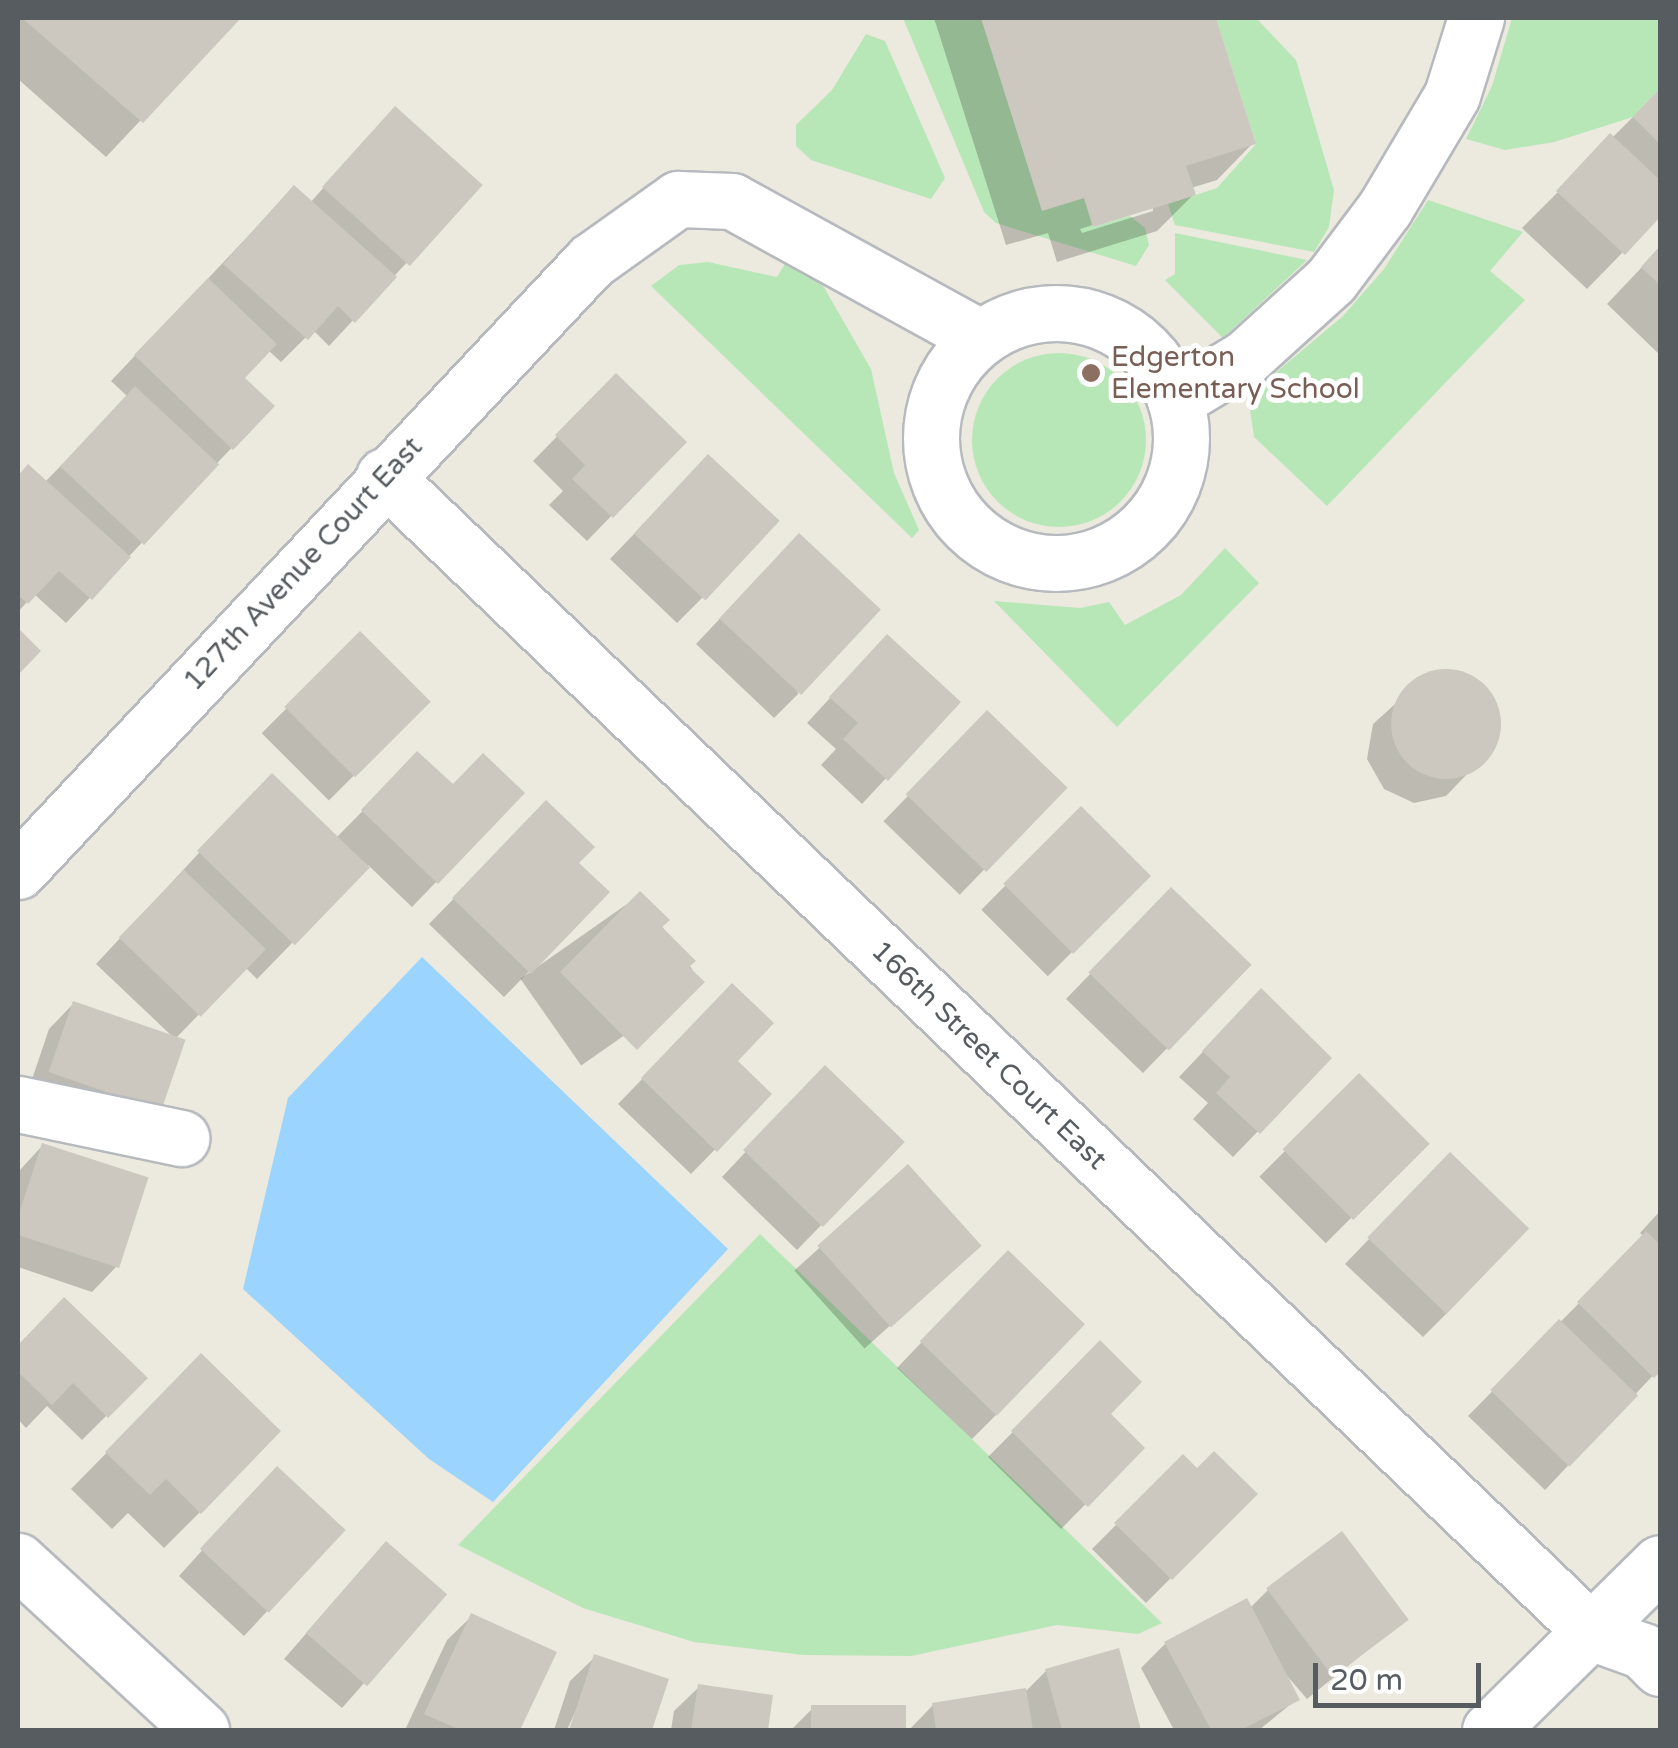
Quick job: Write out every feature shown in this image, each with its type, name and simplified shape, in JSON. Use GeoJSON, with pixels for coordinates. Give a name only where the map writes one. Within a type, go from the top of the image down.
{"type":"FeatureCollection","features":[{"type":"Feature","properties":{"kind":"street"},"geometry":{"type":"LineString","coordinates":[[1175,400],[1244,358],[1331,280],[1385,208],[1452,94],[1476,18]]}},
{"type":"Feature","properties":{"kind":"street","name":"127th Avenue Court East"},"geometry":{"type":"LineString","coordinates":[[18,870],[384,476],[592,261],[678,199],[732,201],[981,338]]}},
{"type":"Feature","properties":{"kind":"street"},"geometry":{"type":"LineString","coordinates":[[1041,313],[1106,322],[1156,362],[1175,400],[1181,455],[1172,486],[1132,538],[1072,562],[1008,553],[956,513],[932,453],[942,389],[981,338],[1012,319],[1041,313]]}},
{"type":"Feature","properties":{"kind":"street","name":"166th Street Court East"},"geometry":{"type":"LineString","coordinates":[[384,476],[1593,1633]]}},
{"type":"Feature","properties":{"kind":"street"},"geometry":{"type":"LineString","coordinates":[[18,1104],[182,1138]]}},
{"type":"Feature","properties":{"kind":"street"},"geometry":{"type":"LineString","coordinates":[[18,1561],[200,1730]]}},
{"type":"Feature","properties":{"kind":"street"},"geometry":{"type":"LineString","coordinates":[[1490,1730],[1593,1633],[1660,1562]]}},
{"type":"Feature","properties":{"kind":"street"},"geometry":{"type":"LineString","coordinates":[[1593,1633],[1643,1651],[1660,1668]]}},
{"type":"Feature","properties":{"kind":"green space"},"geometry":{"type":"Polygon","coordinates":[[[903,18],[981,18],[1042,210],[1084,198],[1093,227],[1130,216],[1145,228],[1149,245],[1136,266],[996,223],[984,212],[903,18]]]}},
{"type":"Feature","properties":{"kind":"green space"},"geometry":{"type":"Polygon","coordinates":[[[1216,18],[1256,18],[1296,60],[1334,190],[1329,227],[1314,252],[1175,225],[1168,204],[1217,188],[1256,144],[1216,18]]]}},
{"type":"Feature","properties":{"kind":"green space"},"geometry":{"type":"Polygon","coordinates":[[[1512,18],[1660,18],[1660,88],[1633,117],[1554,142],[1505,150],[1466,139],[1492,86],[1512,18]]]}},
{"type":"Feature","properties":{"kind":"green space"},"geometry":{"type":"Polygon","coordinates":[[[866,34],[885,41],[945,178],[931,199],[811,160],[796,146],[796,125],[832,90],[866,34]]]}},
{"type":"Feature","properties":{"kind":"green space"},"geometry":{"type":"Polygon","coordinates":[[[1428,200],[1523,232],[1490,271],[1525,300],[1327,506],[1254,437],[1248,396],[1343,316],[1384,269],[1428,200]]]}},
{"type":"Feature","properties":{"kind":"green space"},"geometry":{"type":"Polygon","coordinates":[[[1175,233],[1307,260],[1223,338],[1165,280],[1175,274],[1175,233]]]}},
{"type":"Feature","properties":{"kind":"green space"},"geometry":{"type":"Polygon","coordinates":[[[708,262],[777,277],[786,262],[822,284],[871,369],[894,473],[919,530],[912,538],[651,286],[679,265],[708,262]]]}},
{"type":"Feature","properties":{"kind":"green space"},"geometry":{"type":"Polygon","coordinates":[[[1059,353],[1092,360],[1120,379],[1139,407],[1146,440],[1139,473],[1120,501],[1092,520],[1059,527],[1026,520],[998,501],[979,473],[972,440],[979,407],[998,379],[1026,360],[1059,353]]]}},
{"type":"Feature","properties":{"kind":"green space"},"geometry":{"type":"Polygon","coordinates":[[[1225,548],[1259,583],[1117,727],[994,601],[1080,608],[1109,602],[1125,625],[1181,595],[1225,548]]]}},
{"type":"Feature","properties":{"kind":"green space"},"geometry":{"type":"Polygon","coordinates":[[[760,1234],[1162,1623],[1138,1634],[1057,1625],[911,1656],[803,1655],[694,1642],[583,1608],[458,1545],[760,1234]]]}},
{"type":"Feature","properties":{"kind":"water"},"geometry":{"type":"Polygon","coordinates":[[[422,957],[728,1249],[493,1502],[429,1459],[243,1289],[288,1098],[422,957]]]}},
{"type":"Feature","properties":{"kind":"building"},"geometry":{"type":"Polygon","coordinates":[[[22,18],[241,18],[143,123],[22,18]]]}},
{"type":"Feature","properties":{"kind":"building"},"geometry":{"type":"Polygon","coordinates":[[[981,18],[1216,18],[1256,144],[1186,166],[1196,195],[1093,227],[1084,198],[1042,211],[981,18]]]}},
{"type":"Feature","properties":{"kind":"building"},"geometry":{"type":"Polygon","coordinates":[[[1660,88],[1660,144],[1633,117],[1660,88]]]}},
{"type":"Feature","properties":{"kind":"building"},"geometry":{"type":"Polygon","coordinates":[[[395,106],[483,185],[410,266],[322,187],[395,106]]]}},
{"type":"Feature","properties":{"kind":"building"},"geometry":{"type":"Polygon","coordinates":[[[1610,133],[1660,180],[1660,217],[1625,255],[1556,191],[1610,133]]]}},
{"type":"Feature","properties":{"kind":"building"},"geometry":{"type":"Polygon","coordinates":[[[294,185],[397,277],[355,323],[338,306],[308,340],[223,264],[294,185]]]}},
{"type":"Feature","properties":{"kind":"building"},"geometry":{"type":"Polygon","coordinates":[[[1660,246],[1660,285],[1641,267],[1660,246]]]}},
{"type":"Feature","properties":{"kind":"building"},"geometry":{"type":"Polygon","coordinates":[[[208,278],[277,344],[245,378],[275,406],[233,450],[134,355],[208,278]]]}},
{"type":"Feature","properties":{"kind":"building"},"geometry":{"type":"Polygon","coordinates":[[[616,373],[687,442],[613,518],[572,479],[585,465],[555,435],[616,373]]]}},
{"type":"Feature","properties":{"kind":"building"},"geometry":{"type":"Polygon","coordinates":[[[135,386],[219,464],[144,545],[60,466],[135,386]]]}},
{"type":"Feature","properties":{"kind":"building"},"geometry":{"type":"Polygon","coordinates":[[[708,454],[780,521],[705,601],[634,534],[708,454]]]}},
{"type":"Feature","properties":{"kind":"building"},"geometry":{"type":"Polygon","coordinates":[[[28,464],[131,557],[92,600],[59,571],[28,604],[18,595],[18,476],[28,464]]]}},
{"type":"Feature","properties":{"kind":"building"},"geometry":{"type":"Polygon","coordinates":[[[799,533],[881,609],[801,695],[719,619],[799,533]]]}},
{"type":"Feature","properties":{"kind":"building"},"geometry":{"type":"Polygon","coordinates":[[[18,628],[41,651],[18,675],[18,628]]]}},
{"type":"Feature","properties":{"kind":"building"},"geometry":{"type":"Polygon","coordinates":[[[360,631],[431,702],[355,777],[284,707],[360,631]]]}},
{"type":"Feature","properties":{"kind":"building"},"geometry":{"type":"Polygon","coordinates":[[[887,634],[961,702],[888,781],[843,739],[858,723],[829,697],[887,634]]]}},
{"type":"Feature","properties":{"kind":"building"},"geometry":{"type":"Polygon","coordinates":[[[1446,669],[1467,673],[1485,685],[1497,703],[1501,724],[1497,745],[1485,763],[1467,775],[1446,779],[1425,775],[1407,763],[1395,745],[1391,724],[1395,703],[1407,685],[1425,673],[1446,669]]]}},
{"type":"Feature","properties":{"kind":"building"},"geometry":{"type":"Polygon","coordinates":[[[987,710],[1068,788],[986,872],[906,794],[987,710]]]}},
{"type":"Feature","properties":{"kind":"building"},"geometry":{"type":"Polygon","coordinates":[[[417,751],[453,784],[483,753],[525,793],[438,884],[361,810],[417,751]]]}},
{"type":"Feature","properties":{"kind":"building"},"geometry":{"type":"Polygon","coordinates":[[[272,773],[370,867],[295,945],[197,851],[272,773]]]}},
{"type":"Feature","properties":{"kind":"building"},"geometry":{"type":"Polygon","coordinates":[[[546,800],[595,847],[579,863],[610,892],[531,974],[452,898],[546,800]]]}},
{"type":"Feature","properties":{"kind":"building"},"geometry":{"type":"Polygon","coordinates":[[[1081,806],[1151,876],[1073,954],[1003,884],[1081,806]]]}},
{"type":"Feature","properties":{"kind":"building"},"geometry":{"type":"Polygon","coordinates":[[[184,870],[266,949],[201,1017],[119,938],[184,870]]]}},
{"type":"Feature","properties":{"kind":"building"},"geometry":{"type":"Polygon","coordinates":[[[1171,887],[1252,965],[1169,1050],[1088,973],[1171,887]]]}},
{"type":"Feature","properties":{"kind":"building"},"geometry":{"type":"Polygon","coordinates":[[[640,891],[670,920],[662,927],[696,961],[689,967],[705,982],[637,1050],[560,972],[640,891]]]}},
{"type":"Feature","properties":{"kind":"building"},"geometry":{"type":"Polygon","coordinates":[[[732,983],[774,1023],[738,1061],[772,1094],[717,1152],[641,1078],[732,983]]]}},
{"type":"Feature","properties":{"kind":"building"},"geometry":{"type":"Polygon","coordinates":[[[1261,988],[1332,1058],[1260,1134],[1216,1093],[1230,1077],[1202,1051],[1261,988]]]}},
{"type":"Feature","properties":{"kind":"building"},"geometry":{"type":"Polygon","coordinates":[[[73,1001],[186,1040],[161,1111],[49,1072],[73,1001]]]}},
{"type":"Feature","properties":{"kind":"building"},"geometry":{"type":"Polygon","coordinates":[[[825,1065],[905,1142],[823,1227],[743,1150],[825,1065]]]}},
{"type":"Feature","properties":{"kind":"building"},"geometry":{"type":"Polygon","coordinates":[[[1359,1073],[1430,1144],[1353,1220],[1283,1149],[1359,1073]]]}},
{"type":"Feature","properties":{"kind":"building"},"geometry":{"type":"Polygon","coordinates":[[[42,1143],[149,1178],[119,1268],[18,1235],[18,1217],[42,1143]]]}},
{"type":"Feature","properties":{"kind":"building"},"geometry":{"type":"Polygon","coordinates":[[[1450,1152],[1529,1228],[1446,1314],[1367,1238],[1450,1152]]]}},
{"type":"Feature","properties":{"kind":"building"},"geometry":{"type":"Polygon","coordinates":[[[908,1164],[982,1246],[891,1327],[817,1246],[908,1164]]]}},
{"type":"Feature","properties":{"kind":"building"},"geometry":{"type":"Polygon","coordinates":[[[1646,1231],[1660,1245],[1660,1372],[1654,1378],[1577,1302],[1646,1231]]]}},
{"type":"Feature","properties":{"kind":"building"},"geometry":{"type":"Polygon","coordinates":[[[1008,1250],[1085,1324],[997,1416],[920,1341],[1008,1250]]]}},
{"type":"Feature","properties":{"kind":"building"},"geometry":{"type":"Polygon","coordinates":[[[64,1297],[148,1378],[108,1418],[73,1383],[52,1405],[18,1372],[18,1345],[64,1297]]]}},
{"type":"Feature","properties":{"kind":"building"},"geometry":{"type":"Polygon","coordinates":[[[1559,1319],[1638,1395],[1569,1467],[1490,1390],[1559,1319]]]}},
{"type":"Feature","properties":{"kind":"building"},"geometry":{"type":"Polygon","coordinates":[[[1100,1340],[1142,1382],[1111,1414],[1145,1448],[1088,1507],[1011,1431],[1100,1340]]]}},
{"type":"Feature","properties":{"kind":"building"},"geometry":{"type":"Polygon","coordinates":[[[201,1353],[281,1431],[201,1514],[166,1479],[150,1495],[105,1452],[201,1353]]]}},
{"type":"Feature","properties":{"kind":"building"},"geometry":{"type":"Polygon","coordinates":[[[1214,1451],[1258,1494],[1172,1580],[1114,1523],[1183,1454],[1197,1468],[1214,1451]]]}},
{"type":"Feature","properties":{"kind":"building"},"geometry":{"type":"Polygon","coordinates":[[[277,1466],[346,1530],[269,1613],[200,1549],[277,1466]]]}},
{"type":"Feature","properties":{"kind":"building"},"geometry":{"type":"Polygon","coordinates":[[[1342,1531],[1409,1620],[1333,1677],[1266,1588],[1342,1531]]]}},
{"type":"Feature","properties":{"kind":"building"},"geometry":{"type":"Polygon","coordinates":[[[386,1541],[447,1594],[367,1686],[306,1633],[386,1541]]]}},
{"type":"Feature","properties":{"kind":"building"},"geometry":{"type":"Polygon","coordinates":[[[1247,1598],[1300,1700],[1241,1730],[1211,1730],[1164,1642],[1247,1598]]]}},
{"type":"Feature","properties":{"kind":"building"},"geometry":{"type":"Polygon","coordinates":[[[471,1613],[557,1652],[520,1730],[460,1730],[424,1714],[471,1613]]]}},
{"type":"Feature","properties":{"kind":"building"},"geometry":{"type":"Polygon","coordinates":[[[1119,1648],[1141,1730],[1062,1730],[1045,1669],[1119,1648]]]}},
{"type":"Feature","properties":{"kind":"building"},"geometry":{"type":"Polygon","coordinates":[[[594,1654],[669,1679],[652,1730],[569,1730],[594,1654]]]}},
{"type":"Feature","properties":{"kind":"building"},"geometry":{"type":"Polygon","coordinates":[[[698,1684],[773,1695],[768,1730],[691,1730],[698,1684]]]}},
{"type":"Feature","properties":{"kind":"building"},"geometry":{"type":"Polygon","coordinates":[[[1026,1688],[1033,1730],[936,1730],[932,1703],[1026,1688]]]}},
{"type":"Feature","properties":{"kind":"building"},"geometry":{"type":"Polygon","coordinates":[[[811,1705],[906,1705],[906,1730],[811,1730],[811,1705]]]}},
{"type":"Feature","properties":{"kind":"place","name":"Edgerton Elementary School"},"geometry":{"type":"Point","coordinates":[1091,373]}}]}
